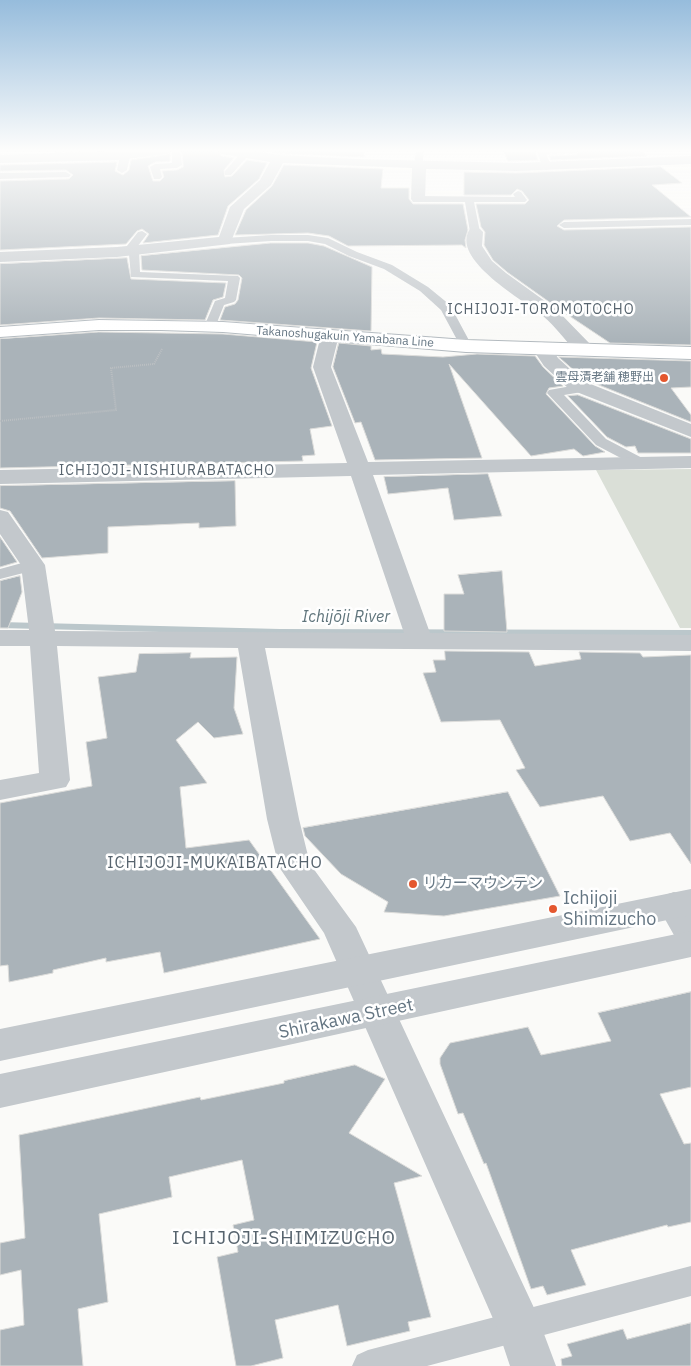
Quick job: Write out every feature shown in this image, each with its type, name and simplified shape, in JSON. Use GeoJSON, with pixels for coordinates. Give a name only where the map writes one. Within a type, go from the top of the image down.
{"type":"FeatureCollection","features":[{"type":"Feature","properties":{"kind":"main road","name":"Takanoshugakuin Yamabana Line"},"geometry":{"type":"LineString","coordinates":[[0,332],[99,325],[174,325],[466,346],[691,353]]}},
{"type":"Feature","properties":{"kind":"street"},"geometry":{"type":"LineString","coordinates":[[0,257],[131,250],[225,241],[235,214]]}},
{"type":"Feature","properties":{"kind":"street"},"geometry":{"type":"LineString","coordinates":[[475,232],[474,246],[486,264],[500,277],[550,313],[584,349]]}},
{"type":"Feature","properties":{"kind":"street"},"geometry":{"type":"LineString","coordinates":[[330,335],[322,367],[360,469],[420,642]]}},
{"type":"Feature","properties":{"kind":"street"},"geometry":{"type":"LineString","coordinates":[[541,348],[551,362],[576,385],[691,431]]}},
{"type":"Feature","properties":{"kind":"street"},"geometry":{"type":"LineString","coordinates":[[0,477],[691,462]]}},
{"type":"Feature","properties":{"kind":"street"},"geometry":{"type":"LineString","coordinates":[[0,517],[33,565],[43,639],[55,780],[0,790]]}},
{"type":"Feature","properties":{"kind":"street"},"geometry":{"type":"LineString","coordinates":[[0,638],[691,643]]}},
{"type":"Feature","properties":{"kind":"street"},"geometry":{"type":"LineString","coordinates":[[250,641],[283,819],[295,867],[339,927],[526,1346]]}},
{"type":"Feature","properties":{"kind":"street"},"geometry":{"type":"LineString","coordinates":[[0,1045],[358,970],[685,914]]}},
{"type":"Feature","properties":{"kind":"street","name":"Shirakawa Street"},"geometry":{"type":"LineString","coordinates":[[0,1091],[691,944]]}},
{"type":"Feature","properties":{"kind":"lane"},"geometry":{"type":"LineString","coordinates":[[472,214],[475,232]]}},
{"type":"Feature","properties":{"kind":"lane"},"geometry":{"type":"LineString","coordinates":[[564,225],[691,222]]}},
{"type":"Feature","properties":{"kind":"lane"},"geometry":{"type":"LineString","coordinates":[[142,234],[131,250],[135,275],[234,278],[230,300],[219,303],[210,327]]}},
{"type":"Feature","properties":{"kind":"lane"},"geometry":{"type":"LineString","coordinates":[[225,241],[308,238],[328,241],[353,254],[388,267],[424,289],[446,308],[466,346]]}},
{"type":"Feature","properties":{"kind":"lane"},"geometry":{"type":"LineString","coordinates":[[583,388],[554,393],[601,442],[641,463]]}},
{"type":"Feature","properties":{"kind":"lane"},"geometry":{"type":"LineString","coordinates":[[0,574],[33,565]]}},
{"type":"Feature","properties":{"kind":"lane"},"geometry":{"type":"LineString","coordinates":[[368,1366],[526,1346],[691,1281]]}},
{"type":"Feature","properties":{"kind":"path"},"geometry":{"type":"LineString","coordinates":[[0,421],[116,410],[112,368],[154,364],[174,325]]}},
{"type":"Feature","properties":{"kind":"shaded area"},"geometry":{"type":"Polygon","coordinates":[[[691,469],[691,628],[680,628],[596,470],[691,469]]]}},
{"type":"Feature","properties":{"kind":"building"},"geometry":{"type":"Polygon","coordinates":[[[0,214],[225,214],[218,235],[143,243],[149,234],[142,229],[137,231],[126,244],[0,250],[0,214]]]}},
{"type":"Feature","properties":{"kind":"building"},"geometry":{"type":"Polygon","coordinates":[[[244,214],[465,214],[468,230],[465,240],[466,248],[462,245],[348,246],[329,236],[308,233],[235,235],[244,214]]]}},
{"type":"Feature","properties":{"kind":"building"},"geometry":{"type":"Polygon","coordinates":[[[478,214],[687,214],[691,217],[564,220],[557,226],[564,230],[691,227],[691,345],[610,343],[559,309],[493,260],[484,245],[485,232],[481,227],[478,214]]]}},
{"type":"Feature","properties":{"kind":"building"},"geometry":{"type":"Polygon","coordinates":[[[271,243],[308,243],[324,246],[372,267],[371,331],[220,320],[225,307],[235,304],[238,300],[242,278],[239,275],[142,270],[141,256],[271,243]]]}},
{"type":"Feature","properties":{"kind":"building"},"geometry":{"type":"Polygon","coordinates":[[[127,258],[131,279],[226,283],[223,297],[213,300],[205,320],[99,318],[0,325],[0,264],[127,258]]]}},
{"type":"Feature","properties":{"kind":"building"},"geometry":{"type":"Polygon","coordinates":[[[99,332],[223,334],[317,342],[311,368],[332,426],[310,429],[315,455],[302,456],[303,461],[0,468],[0,339],[99,332]]]}},
{"type":"Feature","properties":{"kind":"building"},"geometry":{"type":"Polygon","coordinates":[[[339,343],[371,346],[371,350],[381,349],[382,354],[443,357],[477,354],[535,356],[543,367],[563,386],[549,388],[546,394],[595,446],[605,452],[583,456],[574,449],[531,456],[449,364],[482,458],[375,460],[361,422],[355,423],[333,367],[339,343]]]}},
{"type":"Feature","properties":{"kind":"building"},"geometry":{"type":"Polygon","coordinates":[[[559,357],[691,361],[691,387],[671,388],[691,415],[691,422],[584,379],[559,357]]]}},
{"type":"Feature","properties":{"kind":"building"},"geometry":{"type":"Polygon","coordinates":[[[578,395],[691,439],[691,453],[638,453],[635,446],[626,447],[607,437],[568,396],[578,395]]]}},
{"type":"Feature","properties":{"kind":"building"},"geometry":{"type":"Polygon","coordinates":[[[488,474],[502,516],[454,520],[448,488],[388,494],[384,477],[488,474]]]}},
{"type":"Feature","properties":{"kind":"building"},"geometry":{"type":"Polygon","coordinates":[[[235,481],[236,526],[199,528],[199,523],[108,527],[108,553],[42,558],[10,511],[0,508],[0,486],[235,481]]]}},
{"type":"Feature","properties":{"kind":"building"},"geometry":{"type":"Polygon","coordinates":[[[0,537],[17,562],[0,567],[0,537]]]}},
{"type":"Feature","properties":{"kind":"building"},"geometry":{"type":"Polygon","coordinates":[[[502,571],[507,632],[444,631],[444,594],[464,594],[458,575],[502,571]]]}},
{"type":"Feature","properties":{"kind":"building"},"geometry":{"type":"Polygon","coordinates":[[[20,576],[22,592],[8,628],[0,628],[0,581],[20,576]]]}},
{"type":"Feature","properties":{"kind":"building"},"geometry":{"type":"Polygon","coordinates":[[[445,651],[529,652],[535,666],[581,659],[579,652],[640,653],[643,657],[691,655],[691,864],[670,833],[630,841],[603,796],[540,807],[516,770],[525,768],[500,720],[441,722],[423,673],[436,672],[433,660],[445,660],[445,651]]]}},
{"type":"Feature","properties":{"kind":"building"},"geometry":{"type":"Polygon","coordinates":[[[191,653],[190,658],[237,657],[234,708],[243,734],[214,738],[198,722],[176,740],[207,783],[180,787],[186,848],[249,840],[320,939],[164,973],[160,952],[106,962],[106,958],[53,970],[53,973],[9,982],[8,965],[0,966],[0,803],[92,786],[86,742],[107,738],[98,677],[136,672],[139,654],[191,653]]]}},
{"type":"Feature","properties":{"kind":"building"},"geometry":{"type":"Polygon","coordinates":[[[508,792],[560,896],[444,916],[384,912],[388,902],[341,874],[305,836],[303,828],[508,792]]]}},
{"type":"Feature","properties":{"kind":"building"},"geometry":{"type":"Polygon","coordinates":[[[691,992],[691,1087],[660,1094],[684,1144],[691,1143],[691,1222],[668,1227],[667,1225],[571,1250],[586,1285],[547,1295],[543,1286],[531,1289],[486,1163],[484,1164],[463,1113],[458,1114],[440,1064],[440,1058],[450,1043],[528,1027],[541,1055],[611,1041],[598,1013],[691,992]]]}},
{"type":"Feature","properties":{"kind":"building"},"geometry":{"type":"Polygon","coordinates":[[[355,1065],[385,1079],[349,1133],[422,1176],[394,1183],[431,1317],[408,1322],[410,1331],[347,1346],[338,1305],[275,1320],[283,1358],[251,1366],[236,1366],[217,1257],[238,1252],[233,1225],[254,1220],[242,1160],[169,1177],[172,1197],[99,1214],[108,1302],[78,1309],[83,1366],[0,1366],[0,1330],[24,1325],[21,1270],[0,1275],[0,1243],[25,1238],[19,1135],[200,1097],[201,1100],[284,1083],[284,1081],[355,1065]]]}},
{"type":"Feature","properties":{"kind":"building"},"geometry":{"type":"Polygon","coordinates":[[[691,1323],[691,1366],[562,1366],[561,1359],[572,1356],[567,1344],[623,1329],[627,1339],[691,1323]]]}},
{"type":"Feature","properties":{"kind":"waterway","name":"Ichijōji River"},"geometry":{"type":"LineString","coordinates":[[0,625],[280,632],[691,633]]}},
{"type":"Feature","properties":{"kind":"place","name":"雲母漬老舗 穂野出"},"geometry":{"type":"Point","coordinates":[664,378]}},
{"type":"Feature","properties":{"kind":"place","name":"リカーマウンテン"},"geometry":{"type":"Point","coordinates":[413,884]}},
{"type":"Feature","properties":{"kind":"place","name":"Ichijoji Shimizucho"},"geometry":{"type":"Point","coordinates":[553,909]}},
{"type":"Feature","properties":{"kind":"district","name":"ICHIJOJI-TOROMOTOCHO"},"geometry":{"type":"Point","coordinates":[541,310]}},
{"type":"Feature","properties":{"kind":"district","name":"ICHIJOJI-NISHIURABATACHO"},"geometry":{"type":"Point","coordinates":[167,471]}},
{"type":"Feature","properties":{"kind":"district","name":"ICHIJOJI-MUKAIBATACHO"},"geometry":{"type":"Point","coordinates":[215,863]}},
{"type":"Feature","properties":{"kind":"district","name":"ICHIJOJI-SHIMIZUCHO"},"geometry":{"type":"Point","coordinates":[284,1239]}}]}
